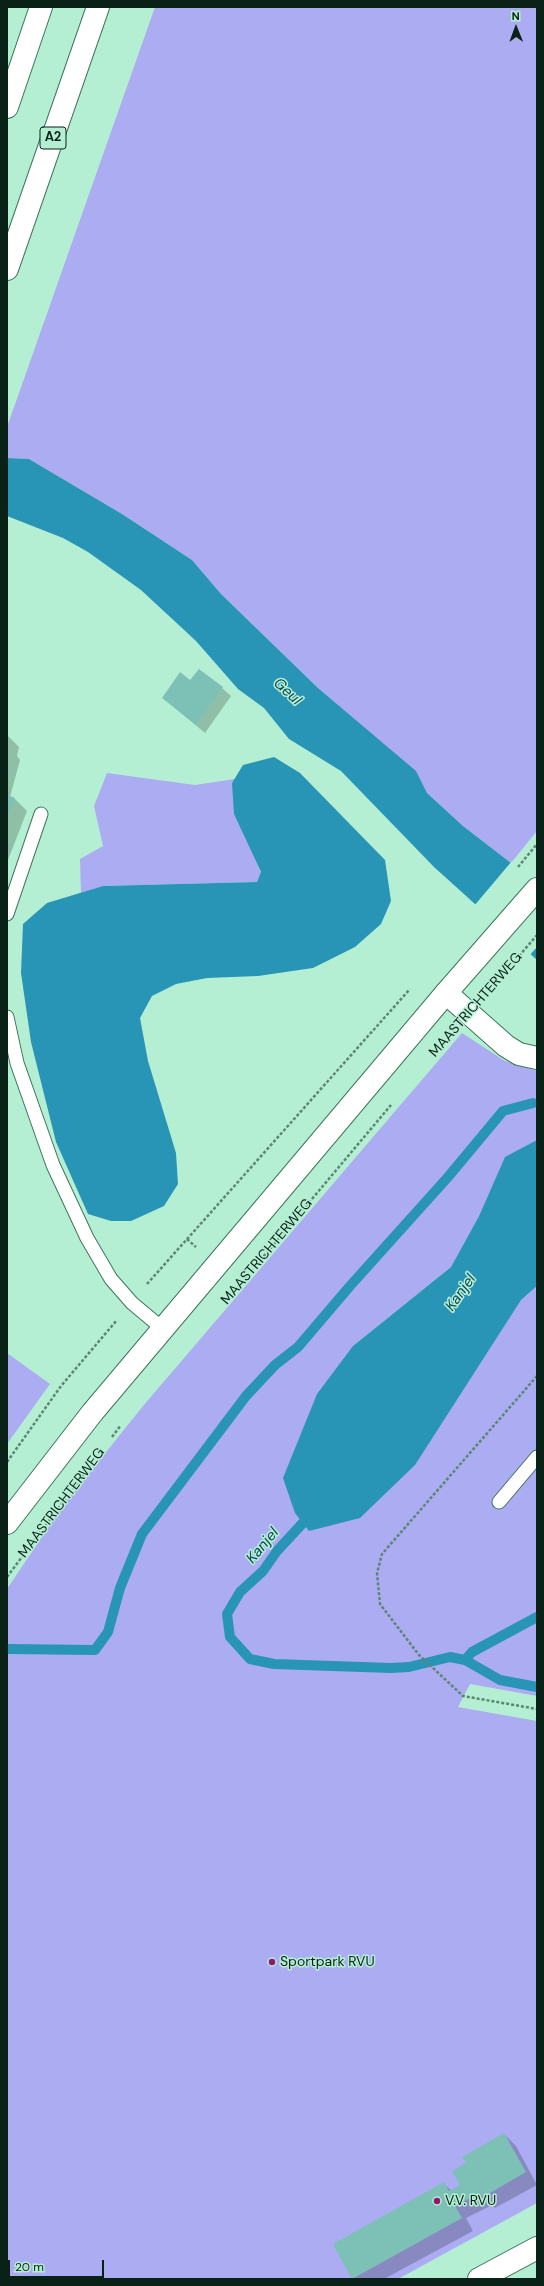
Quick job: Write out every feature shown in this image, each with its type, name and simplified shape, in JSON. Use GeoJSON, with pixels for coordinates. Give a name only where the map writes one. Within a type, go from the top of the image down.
{"type":"FeatureCollection","features":[{"type":"Feature","properties":{"kind":"main road"},"geometry":{"type":"LineString","coordinates":[[7,107],[41,7]]}},
{"type":"Feature","properties":{"kind":"main road","name":"A2"},"geometry":{"type":"LineString","coordinates":[[7,269],[98,7]]}},
{"type":"Feature","properties":{"kind":"main road"},"geometry":{"type":"LineString","coordinates":[[7,1523],[92,1413],[446,993],[537,889]]}},
{"type":"Feature","properties":{"kind":"main road"},"geometry":{"type":"LineString","coordinates":[[446,993],[506,1046],[519,1054],[537,1058]]}},
{"type":"Feature","properties":{"kind":"main road"},"geometry":{"type":"LineString","coordinates":[[478,2279],[537,2248]]}},
{"type":"Feature","properties":{"kind":"lane"},"geometry":{"type":"LineString","coordinates":[[7,914],[41,814]]}},
{"type":"Feature","properties":{"kind":"lane"},"geometry":{"type":"LineString","coordinates":[[7,1017],[17,1063],[53,1165],[88,1238],[111,1278],[132,1303],[163,1329]]}},
{"type":"Feature","properties":{"kind":"lane"},"geometry":{"type":"LineString","coordinates":[[500,1502],[537,1457]]}},
{"type":"Feature","properties":{"kind":"path"},"geometry":{"type":"LineString","coordinates":[[529,854],[537,844]]}},
{"type":"Feature","properties":{"kind":"path","name":"MAASTRICHTERWEG"},"geometry":{"type":"LineString","coordinates":[[517,957],[537,935]]}},
{"type":"Feature","properties":{"kind":"path"},"geometry":{"type":"LineString","coordinates":[[7,1462],[61,1386],[187,1239],[414,985]]}},
{"type":"Feature","properties":{"kind":"path","name":"MAASTRICHTERWEG"},"geometry":{"type":"LineString","coordinates":[[234,1291],[396,1099]]}},
{"type":"Feature","properties":{"kind":"path"},"geometry":{"type":"LineString","coordinates":[[537,1376],[382,1554],[377,1573],[380,1604],[420,1655],[463,1696],[537,1709]]}},
{"type":"Feature","properties":{"kind":"path","name":"MAASTRICHTERWEG"},"geometry":{"type":"LineString","coordinates":[[107,1443],[125,1420]]}},
{"type":"Feature","properties":{"kind":"path","name":"MAASTRICHTERWEG"},"geometry":{"type":"LineString","coordinates":[[7,1577],[92,1462]]}},
{"type":"Feature","properties":{"kind":"shaded area"},"geometry":{"type":"Polygon","coordinates":[[[155,7],[537,7],[537,831],[511,863],[463,826],[427,793],[415,771],[318,688],[221,594],[192,560],[122,514],[29,459],[7,458],[7,427],[155,7]]]}},
{"type":"Feature","properties":{"kind":"shaded area"},"geometry":{"type":"Polygon","coordinates":[[[107,773],[195,785],[235,779],[232,783],[251,849],[261,873],[257,882],[103,886],[81,893],[80,859],[103,846],[94,806],[107,773]]]}},
{"type":"Feature","properties":{"kind":"shaded area"},"geometry":{"type":"Polygon","coordinates":[[[462,1033],[505,1061],[537,1071],[537,1140],[505,1158],[479,1216],[451,1267],[353,1346],[521,1300],[537,1286],[537,1696],[470,1684],[458,1707],[537,1721],[537,2203],[398,2279],[7,2279],[7,1589],[62,1507],[143,1406],[462,1033]]]}},
{"type":"Feature","properties":{"kind":"shaded area"},"geometry":{"type":"Polygon","coordinates":[[[7,1353],[50,1384],[7,1444],[7,1353]]]}},
{"type":"Feature","properties":{"kind":"water","name":"Geul"},"geometry":{"type":"Polygon","coordinates":[[[7,458],[29,459],[122,514],[192,560],[221,594],[318,688],[416,771],[427,793],[463,826],[511,863],[537,896],[537,960],[434,867],[341,771],[289,739],[264,708],[238,689],[196,641],[141,590],[88,552],[63,538],[7,516],[7,458]]]}},
{"type":"Feature","properties":{"kind":"water"},"geometry":{"type":"Polygon","coordinates":[[[274,757],[300,773],[385,860],[391,901],[381,924],[355,947],[313,968],[258,976],[207,978],[176,984],[152,996],[140,1018],[148,1061],[176,1153],[178,1184],[164,1206],[131,1221],[111,1221],[88,1214],[56,1142],[31,1042],[21,973],[23,924],[47,903],[103,886],[257,882],[261,872],[234,814],[232,783],[243,765],[274,757]]]}},
{"type":"Feature","properties":{"kind":"water"},"geometry":{"type":"Polygon","coordinates":[[[537,1140],[537,1286],[521,1300],[415,1465],[360,1518],[309,1531],[295,1513],[283,1478],[317,1394],[353,1346],[451,1267],[479,1216],[505,1157],[537,1140]]]}},
{"type":"Feature","properties":{"kind":"pier"},"geometry":{"type":"Polygon","coordinates":[[[512,861],[537,893],[537,947],[529,956],[474,906],[512,861]]]}},
{"type":"Feature","properties":{"kind":"building"},"geometry":{"type":"Polygon","coordinates":[[[199,669],[223,687],[196,725],[162,698],[180,672],[190,680],[199,669]]]}},
{"type":"Feature","properties":{"kind":"building"},"geometry":{"type":"Polygon","coordinates":[[[7,795],[15,798],[7,819],[7,795]]]}},
{"type":"Feature","properties":{"kind":"building","name":"V.V. RVU"},"geometry":{"type":"Polygon","coordinates":[[[504,2133],[526,2172],[483,2197],[480,2193],[455,2206],[462,2218],[352,2279],[333,2244],[444,2182],[449,2191],[460,2185],[452,2171],[466,2163],[462,2157],[504,2133]]]}},
{"type":"Feature","properties":{"kind":"waterway","name":"Kanjel"},"geometry":{"type":"LineString","coordinates":[[7,1649],[95,1650],[108,1632],[120,1588],[142,1534],[246,1396],[275,1365],[298,1347],[350,1286],[448,1177],[503,1111],[533,1103]]}},
{"type":"Feature","properties":{"kind":"waterway","name":"Kanjel"},"geometry":{"type":"LineString","coordinates":[[312,1513],[277,1551],[263,1571],[240,1592],[227,1614],[230,1637],[250,1659],[274,1664],[391,1668],[409,1667],[450,1657],[465,1660],[500,1680],[537,1687]]}},
{"type":"Feature","properties":{"kind":"waterway"},"geometry":{"type":"LineString","coordinates":[[465,1660],[472,1652],[537,1617]]}},
{"type":"Feature","properties":{"kind":"place","name":"Sportpark RVU"},"geometry":{"type":"Point","coordinates":[272,1962]}},
{"type":"Feature","properties":{"kind":"place","name":"V.V. RVU"},"geometry":{"type":"Point","coordinates":[437,2201]}}]}
